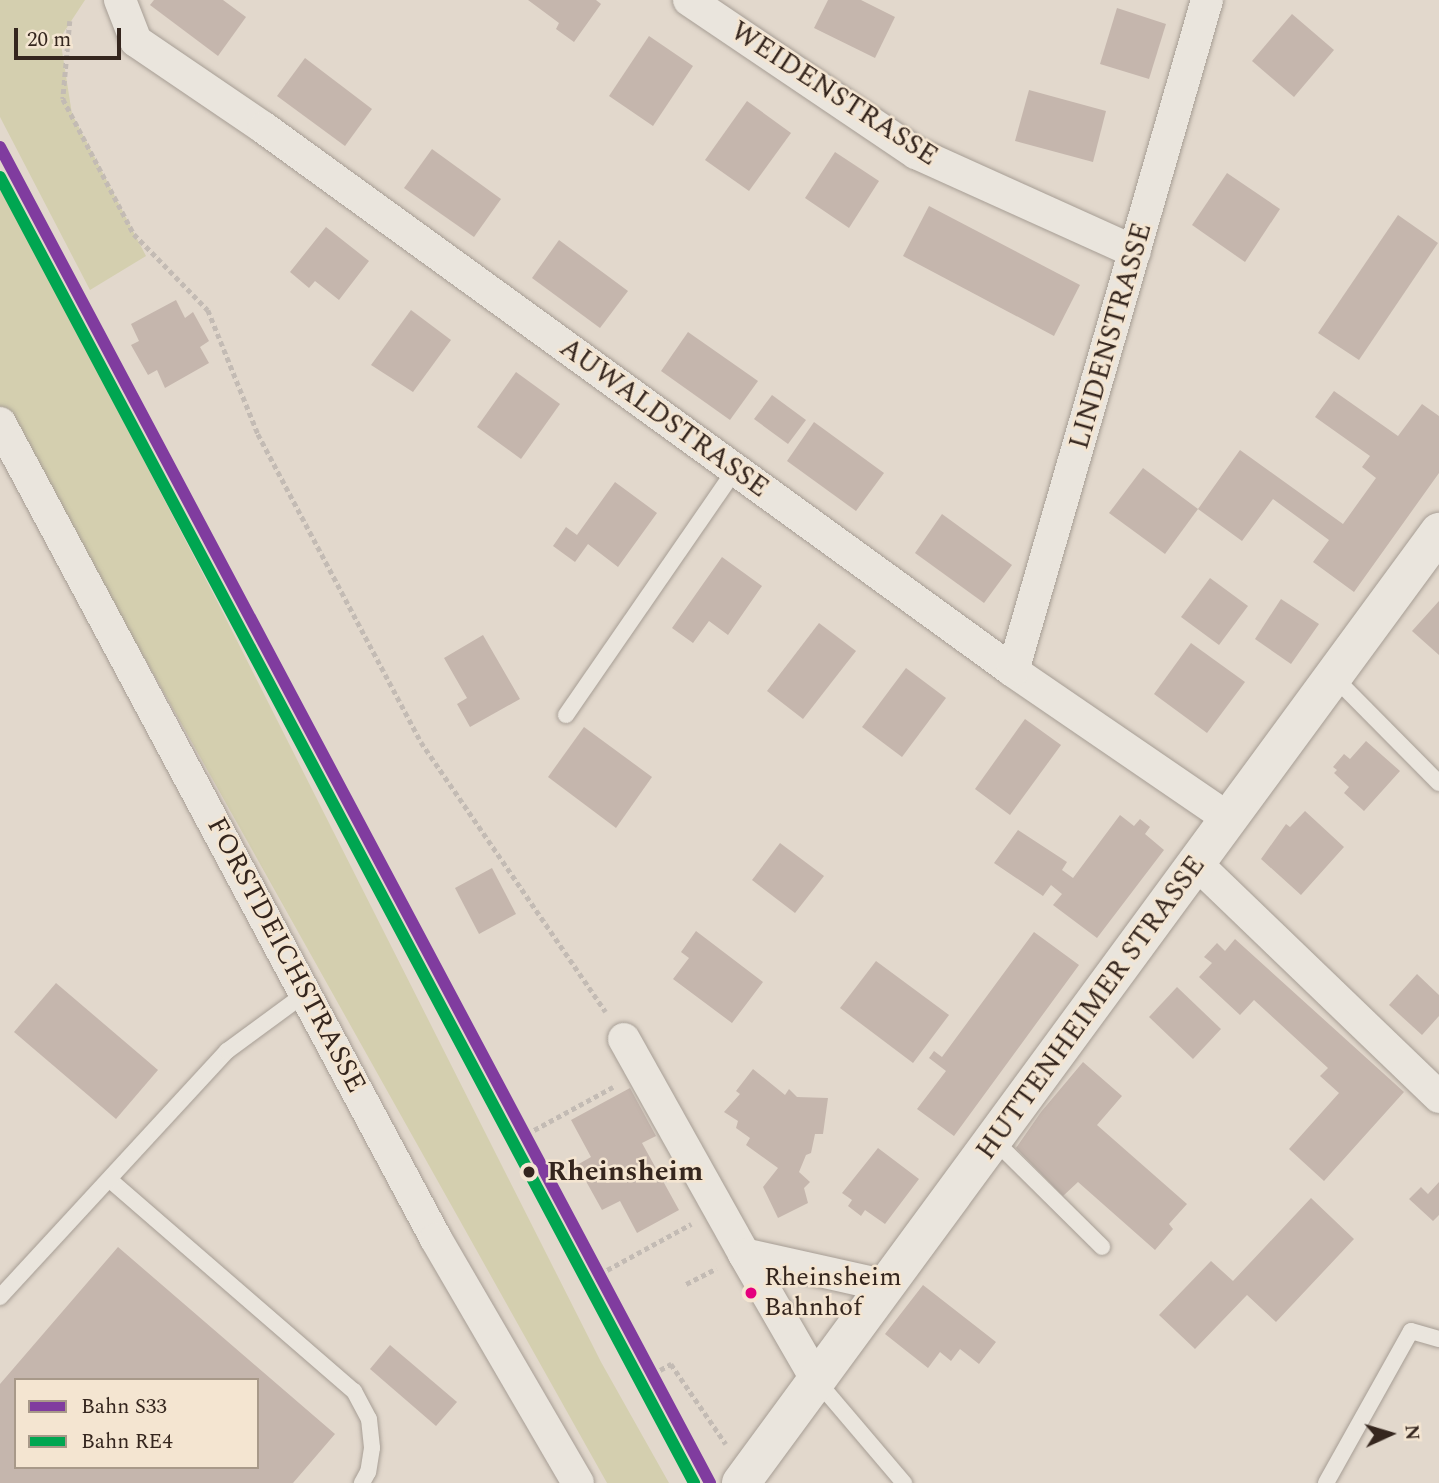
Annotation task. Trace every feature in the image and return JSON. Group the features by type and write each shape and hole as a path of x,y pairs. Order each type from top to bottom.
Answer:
{"street":[{"name":"AUWALDSTRASSE","path":"120,0 136,41 275,136 1013,671 1228,819"},
{"name":"LINDENSTRASSE","path":"1013,671 1207,0"},
{"name":"WEIDENSTRASSE","path":"709,6 916,153 1135,252"},
{"name":"FORSTDEICHSTRASSE","path":"0,423 436,1239 578,1483"},
{"name":"HUTTENHEIMER STRASSE","path":"736,1466 818,1382 1439,532"},
{"path":"1197,864 1439,1097"},
{"path":"625,1039 818,1382"},
{"path":"744,1254 887,1286"}],"lane":[{"path":"566,715 735,470"},
{"path":"1334,677 1439,783"},
{"path":"0,1297 227,1051 306,993"},
{"path":"994,1140 1102,1247"},
{"path":"110,1180 354,1391 369,1419 372,1448 368,1472 362,1483"},
{"path":"1326,1483 1411,1331 1439,1339"},
{"path":"818,1382 904,1483"}],"path":[{"path":"70,21 63,99 134,234 208,310 258,434 421,742 625,1039"},
{"path":"534,1130 643,1071"},
{"path":"607,1270 719,1209"},
{"path":"660,1370 671,1364 736,1466"}],"shaded area":[{"path":"0,0 85,0 60,38 72,114 146,256 90,290 0,117"},
{"path":"0,184 216,599 601,1362 669,1483 607,1483 144,657 0,423"}],"building":[{"path":"154,0 223,0 246,17 218,56 150,5"},
{"path":"528,0 596,0 601,4 574,42 556,29 559,23"},
{"path":"828,0 861,0 895,17 875,58 814,28"},
{"path":"1117,8 1166,24 1149,79 1100,64"},
{"path":"1292,14 1334,50 1294,97 1252,61"},
{"path":"649,36 693,66 653,126 609,96"},
{"path":"305,58 372,109 345,146 277,96"},
{"path":"1029,90 1106,111 1093,162 1015,141"},
{"path":"747,101 791,133 749,191 705,160"},
{"path":"432,149 501,199 474,237 404,188"},
{"path":"835,152 879,181 849,228 805,198"},
{"path":"1227,173 1280,209 1245,262 1192,225"},
{"path":"929,206 1080,285 1054,336 903,256"},
{"path":"1398,215 1438,243 1359,360 1318,333"},
{"path":"326,227 369,261 339,300 315,281 309,288 290,272"},
{"path":"559,240 628,291 600,328 532,278"},
{"path":"176,300 185,318 193,312 209,341 200,347 209,363 165,388 157,370 148,375 131,345 139,341 131,324"},
{"path":"411,310 451,340 413,392 371,365"},
{"path":"688,332 758,381 730,420 661,371"},
{"path":"516,372 560,404 521,459 477,427"},
{"path":"1334,391 1398,436 1422,404 1439,416 1439,473 1354,592 1313,562 1329,540 1273,499 1242,541 1198,509 1240,450 1343,524 1376,478 1362,467 1370,456 1315,417"},
{"path":"772,395 806,420 788,444 754,419"},
{"path":"814,422 884,473 856,511 787,461"},
{"path":"1143,468 1198,509 1165,554 1109,513"},
{"path":"615,482 657,513 618,567 588,544 575,562 553,546 566,527 577,535"},
{"path":"942,514 1012,565 984,603 915,553"},
{"path":"722,557 762,586 728,635 709,621 693,643 672,628"},
{"path":"1210,578 1248,606 1219,645 1181,617"},
{"path":"1281,599 1319,624 1291,664 1255,639"},
{"path":"1439,601 1439,655 1412,631"},
{"path":"819,623 856,651 803,719 767,691"},
{"path":"483,635 520,699 470,727 457,704 467,698 444,658"},
{"path":"1191,643 1245,682 1207,733 1154,694"},
{"path":"906,668 946,698 902,757 862,727"},
{"path":"1025,719 1061,745 1010,815 975,789"},
{"path":"584,727 652,777 616,828 548,777"},
{"path":"1366,741 1400,771 1364,811 1344,793 1349,787 1334,773 1337,770 1333,767 1344,754 1350,759"},
{"path":"1305,811 1344,847 1301,895 1261,859 1286,824 1290,827"},
{"path":"1120,815 1134,826 1140,819 1150,827 1145,834 1164,850 1097,938 1053,905 1062,894 1051,885 1043,896 994,863 1018,830 1067,862 1062,870 1073,878"},
{"path":"780,843 824,876 795,913 752,880"},
{"path":"492,868 516,914 479,934 455,888"},
{"path":"696,931 763,982 732,1023 673,979 689,958 681,952"},
{"path":"1034,932 1079,965 954,1136 917,1109 946,1071 929,1058 934,1051 942,1057"},
{"path":"1235,939 1404,1092 1324,1181 1289,1149 1339,1093 1320,1076 1328,1068 1254,1000 1240,1015 1199,977 1212,963 1204,957 1217,943 1225,951"},
{"path":"876,961 949,1015 913,1063 840,1008"},
{"path":"1417,974 1439,995 1439,1016 1422,1035 1389,1005"},
{"path":"56,983 158,1070 116,1119 14,1032"},
{"path":"1177,987 1221,1029 1193,1059 1149,1017"},
{"path":"1083,1062 1122,1096 1097,1125 1187,1204 1169,1224 1173,1229 1155,1250 1078,1182 1063,1196 1016,1148 1041,1112"},
{"path":"753,1069 785,1095 789,1089 797,1097 828,1098 823,1134 815,1134 811,1153 806,1155 799,1172 810,1182 804,1188 808,1203 778,1218 763,1187 778,1168 746,1145 750,1138 736,1128 738,1121 724,1112 740,1094 736,1091"},
{"path":"630,1088 656,1136 642,1143 679,1210 637,1233 620,1201 602,1210 577,1165 591,1157 571,1120"},
{"path":"878,1148 919,1179 885,1224 865,1210 861,1216 848,1206 852,1200 842,1193"},
{"path":"1439,1182 1439,1215 1433,1221 1409,1199 1421,1187 1428,1194"},
{"path":"1311,1198 1354,1239 1276,1322 1247,1295 1195,1349 1159,1315 1211,1261 1233,1281"},
{"path":"118,1247 335,1434 293,1483 0,1483 0,1384"},
{"path":"923,1285 996,1342 979,1364 960,1349 951,1361 940,1352 928,1368 885,1334"},
{"path":"390,1345 457,1402 436,1426 370,1369"}],"rail line":[{"name":"S33","path":"0,147 710,1483"},
{"name":"RE4","path":"0,177 694,1483"}],"place":[{"name":"Rheinsheim","path":"529,1172"},
{"name":"Rheinsheim Bahnhof","path":"751,1293"}]}
